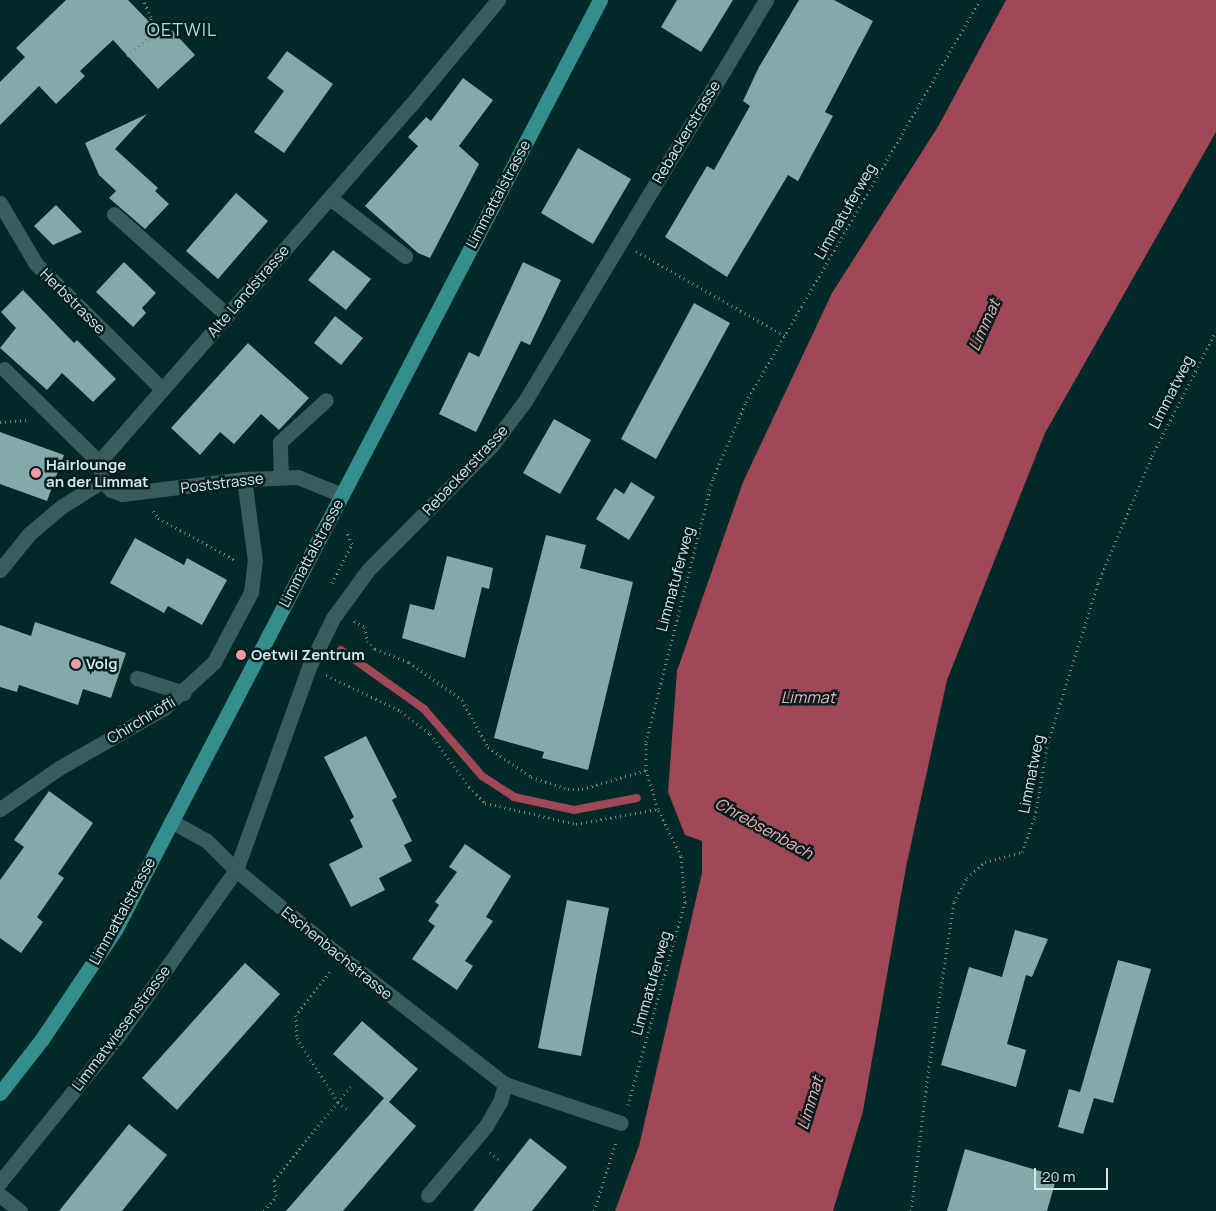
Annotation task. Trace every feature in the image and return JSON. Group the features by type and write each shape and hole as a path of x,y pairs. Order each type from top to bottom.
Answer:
{"main road":[{"name":"Limmattalstrasse","path":"0,1093 58,1017 115,930 600,0"}],"street":[{"name":"Alte Landstrasse","path":"99,462 161,388 330,198 498,0"},
{"name":"Rebackerstrasse","path":"236,870 309,668 333,618 368,570 492,445 525,401 766,0"},
{"path":"330,198 405,256"},
{"name":"Herbstrasse","path":"0,203 36,264 161,388"},
{"path":"114,214 227,315"},
{"path":"0,570 29,534 61,507 102,481 99,462 4,369"},
{"path":"281,477 280,442 326,400"},
{"name":"Poststrasse","path":"102,481 111,490 122,494 244,479 298,477 342,495"},
{"name":"Chirchhöfli","path":"0,809 59,768 164,708 184,693 214,662 251,592 255,561 244,479"},
{"path":"137,678 184,693"},
{"name":"Eschenbachstrasse","path":"171,821 207,841 236,870 341,958 505,1084 621,1123"},
{"name":"Limmatwiesenstrasse","path":"0,1182 118,1036 236,870"},
{"path":"428,1195 486,1126 500,1102 505,1084"},
{"path":"0,1195 20,1211"}],"path":[{"path":"127,56 151,35 151,17 143,0"},
{"name":"Limmatuferweg","path":"594,1211 685,902 681,856 658,809 646,770 646,742 658,683 713,478 746,402 980,0"},
{"path":"653,260 785,336"},
{"name":"Limmatweg","path":"911,1211 929,1066 954,902 967,878 985,862 1022,852 1035,817 1048,742 1098,583 1152,456 1216,331"},
{"path":"158,518 236,560"},
{"path":"328,590 352,544 347,532"},
{"path":"365,627 367,641 375,649 409,662 462,700 488,747 531,777 568,789 582,789 646,770"},
{"path":"320,672 401,711 430,734 469,787 486,803 576,824 658,809"},
{"path":"341,958 296,1015 297,1038 338,1102 350,1111"},
{"path":"264,1211 276,1196 274,1180 351,1086"}],"water":[{"name":"Limmat","path":"1006,0 1216,0 1216,132 1045,433 947,680 906,867 863,1111 833,1211 615,1211 639,1146 702,873 702,841 685,835 668,792 677,671 743,482 832,293 939,125"}],"building":[{"path":"66,0 128,0 161,34 169,27 195,55 158,89 113,40 80,71 85,76 56,104 39,86 0,125 0,82 25,57 16,48"},
{"path":"677,0 733,0 701,52 661,27"},
{"path":"799,0 834,0 873,21 825,112 833,116 798,181 788,175 727,277 665,237 707,166 714,170 750,106 743,101 759,67"},
{"path":"287,51 333,84 284,153 254,132 284,91 267,78"},
{"path":"463,78 493,100 459,146 479,164 430,258 418,253 365,206 418,146 408,137 426,117 431,121"},
{"path":"147,114 115,149 158,188 155,191 169,204 145,229 109,198 116,191 99,175 85,143"},
{"path":"578,148 631,179 593,244 541,213"},
{"path":"236,193 268,221 218,279 186,251"},
{"path":"56,205 82,232 53,245 34,226"},
{"path":"333,250 371,279 346,310 308,280"},
{"path":"124,262 156,293 142,308 146,313 133,327 96,292"},
{"path":"523,262 561,280 530,345 521,341 476,432 439,414 469,352 479,357"},
{"path":"23,290 74,343 77,340 116,379 93,402 62,373 47,390 0,348 16,328 1,312"},
{"path":"694,303 730,323 656,459 621,439"},
{"path":"335,316 363,338 341,365 314,343"},
{"path":"248,343 309,398 279,430 261,414 234,444 220,432 200,455 171,428"},
{"path":"554,419 591,440 560,494 523,473"},
{"path":"0,432 64,455 47,501 0,484"},
{"path":"631,482 655,497 629,540 596,519 615,488 624,494"},
{"path":"546,535 586,545 580,568 633,582 588,770 542,758 544,752 494,738"},
{"path":"135,538 184,565 187,558 227,580 202,625 168,606 164,613 110,583"},
{"path":"447,556 493,568 489,589 482,587 465,658 402,638 410,604 434,610"},
{"path":"35,622 126,653 111,698 83,689 78,705 19,685 17,692 0,687 0,625 31,636"},
{"path":"366,736 397,797 392,800 412,841 404,845 412,861 379,878 385,890 351,907 329,864 363,847 350,820 354,817 324,757"},
{"path":"49,791 93,823 58,874 64,878 37,917 43,922 21,953 0,938 0,880 24,847 14,840"},
{"path":"465,844 511,876 486,917 493,921 465,961 473,966 457,990 412,959 435,926 428,921 439,905 435,902 457,872 449,867"},
{"path":"567,900 609,908 581,1056 538,1048"},
{"path":"1015,930 1048,939 1032,977 1026,975 1007,1044 1026,1050 1016,1087 941,1065 969,967 1002,977"},
{"path":"1118,960 1151,969 1113,1103 1094,1098 1083,1134 1058,1127 1069,1089 1080,1092"},
{"path":"245,963 280,994 177,1110 142,1078"},
{"path":"362,1021 418,1069 389,1102 416,1126 343,1211 286,1211 384,1098 333,1054"},
{"path":"129,1124 167,1155 122,1211 59,1211"},
{"path":"530,1138 567,1167 532,1211 473,1211"},
{"path":"965,1149 1057,1176 1047,1211 947,1211"}],"waterway":[{"name":"Chrebsenbach","path":"341,650 424,709 482,776 514,797 574,810 637,798"}],"place":[{"name":"Hairlounge an der Limmat","path":"36,473"},
{"name":"Oetwil Zentrum","path":"241,655"},
{"name":"Volg","path":"76,664"}],"district":[{"name":"OETWIL","path":"182,29"}]}
